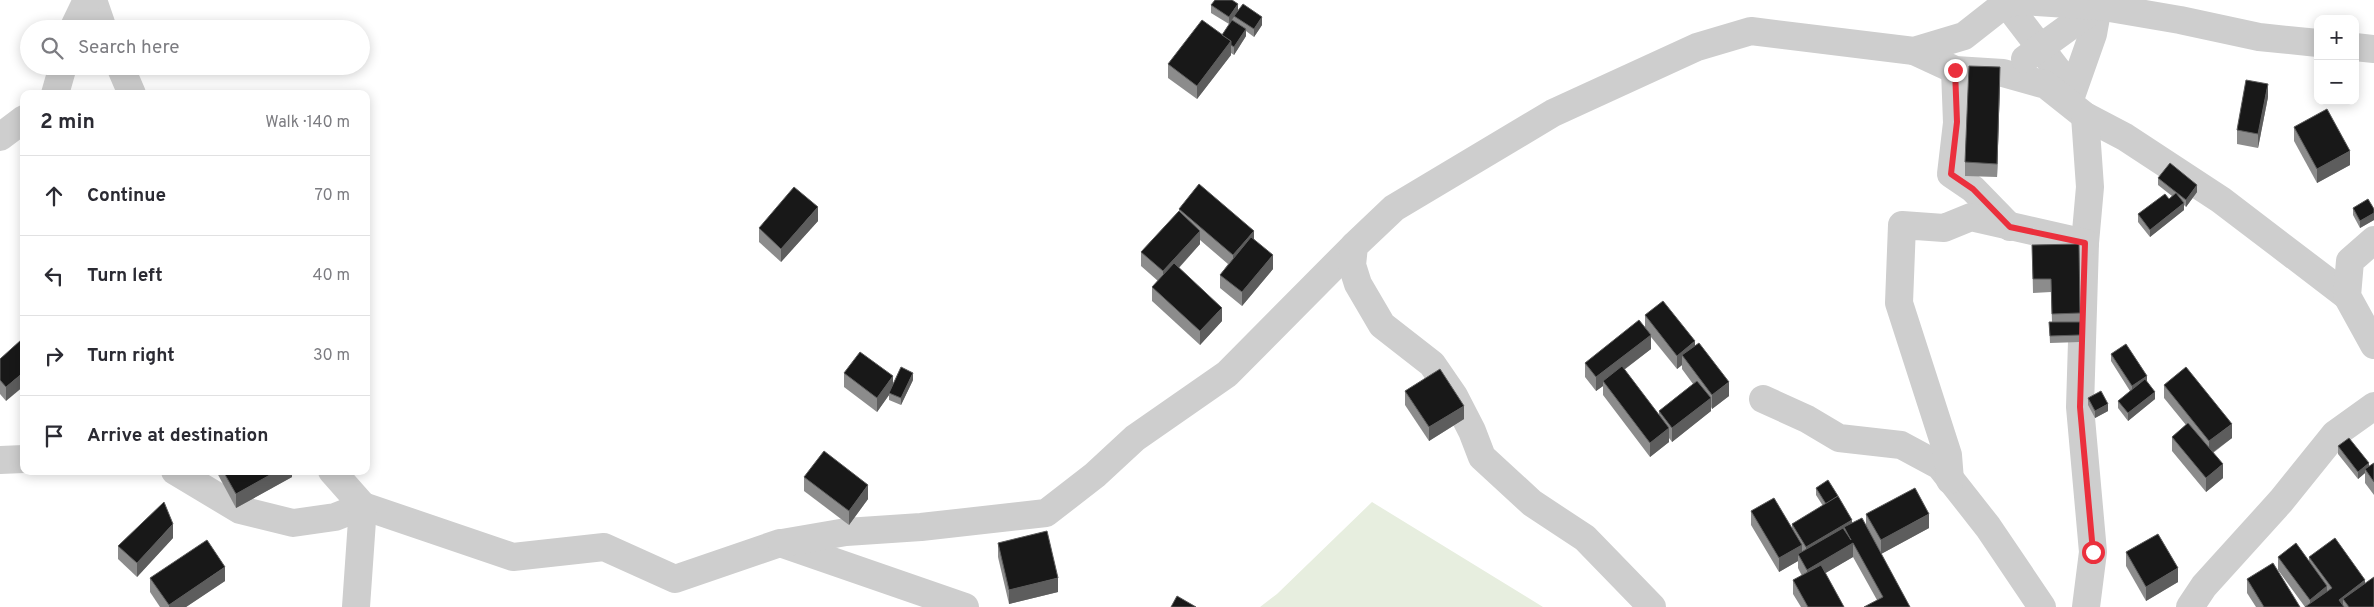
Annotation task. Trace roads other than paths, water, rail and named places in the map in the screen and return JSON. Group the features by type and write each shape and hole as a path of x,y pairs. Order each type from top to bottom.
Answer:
{"street":[{"path":"78,20 87,0"},
{"path":"93,0 101,20"},
{"path":"2016,1 2040,47 2062,76 2077,109 2090,187 2085,243 2080,407 2093,552 2086,607"},
{"path":"1914,51 1964,36 2016,1 2098,6 2180,20 2258,37 2314,43"},
{"path":"2003,73 2030,57 2040,47 2098,6"},
{"path":"2077,109 2094,34 2098,6"},
{"path":"336,475 363,506 513,557 604,547 675,579 780,543 846,532 1046,513 1095,475 1135,438 1226,374 1394,208 1554,113 1697,47 1751,31 1914,51 1955,70 2003,73 2046,85 2077,109 2125,137 2221,200 2347,296 2374,345"},
{"path":"2359,47 2374,49"},
{"path":"1955,70 1957,122 1951,174 1973,189 2010,227"},
{"path":"56,90 60,75"},
{"path":"124,75 130,90"},
{"path":"0,137 20,122"},
{"path":"1950,480 1948,456 1899,303 1902,225 1944,228 1971,217 2085,243"},
{"path":"2347,296 2350,261 2374,240"},
{"path":"1354,246 1352,264 1358,284 1382,324 1432,364 1454,396 1472,430 1482,457 1532,503 1585,538 1652,607"},
{"path":"1763,399 1807,419 1839,438 1901,446 1940,466 1988,527 2042,607"},
{"path":"2190,607 2204,586 2281,501 2335,434 2374,406"},
{"path":"0,460 20,459"},
{"path":"182,475 240,510 293,523 335,517 363,506"},
{"path":"356,607 363,506"},
{"path":"780,543 965,607"}]}
